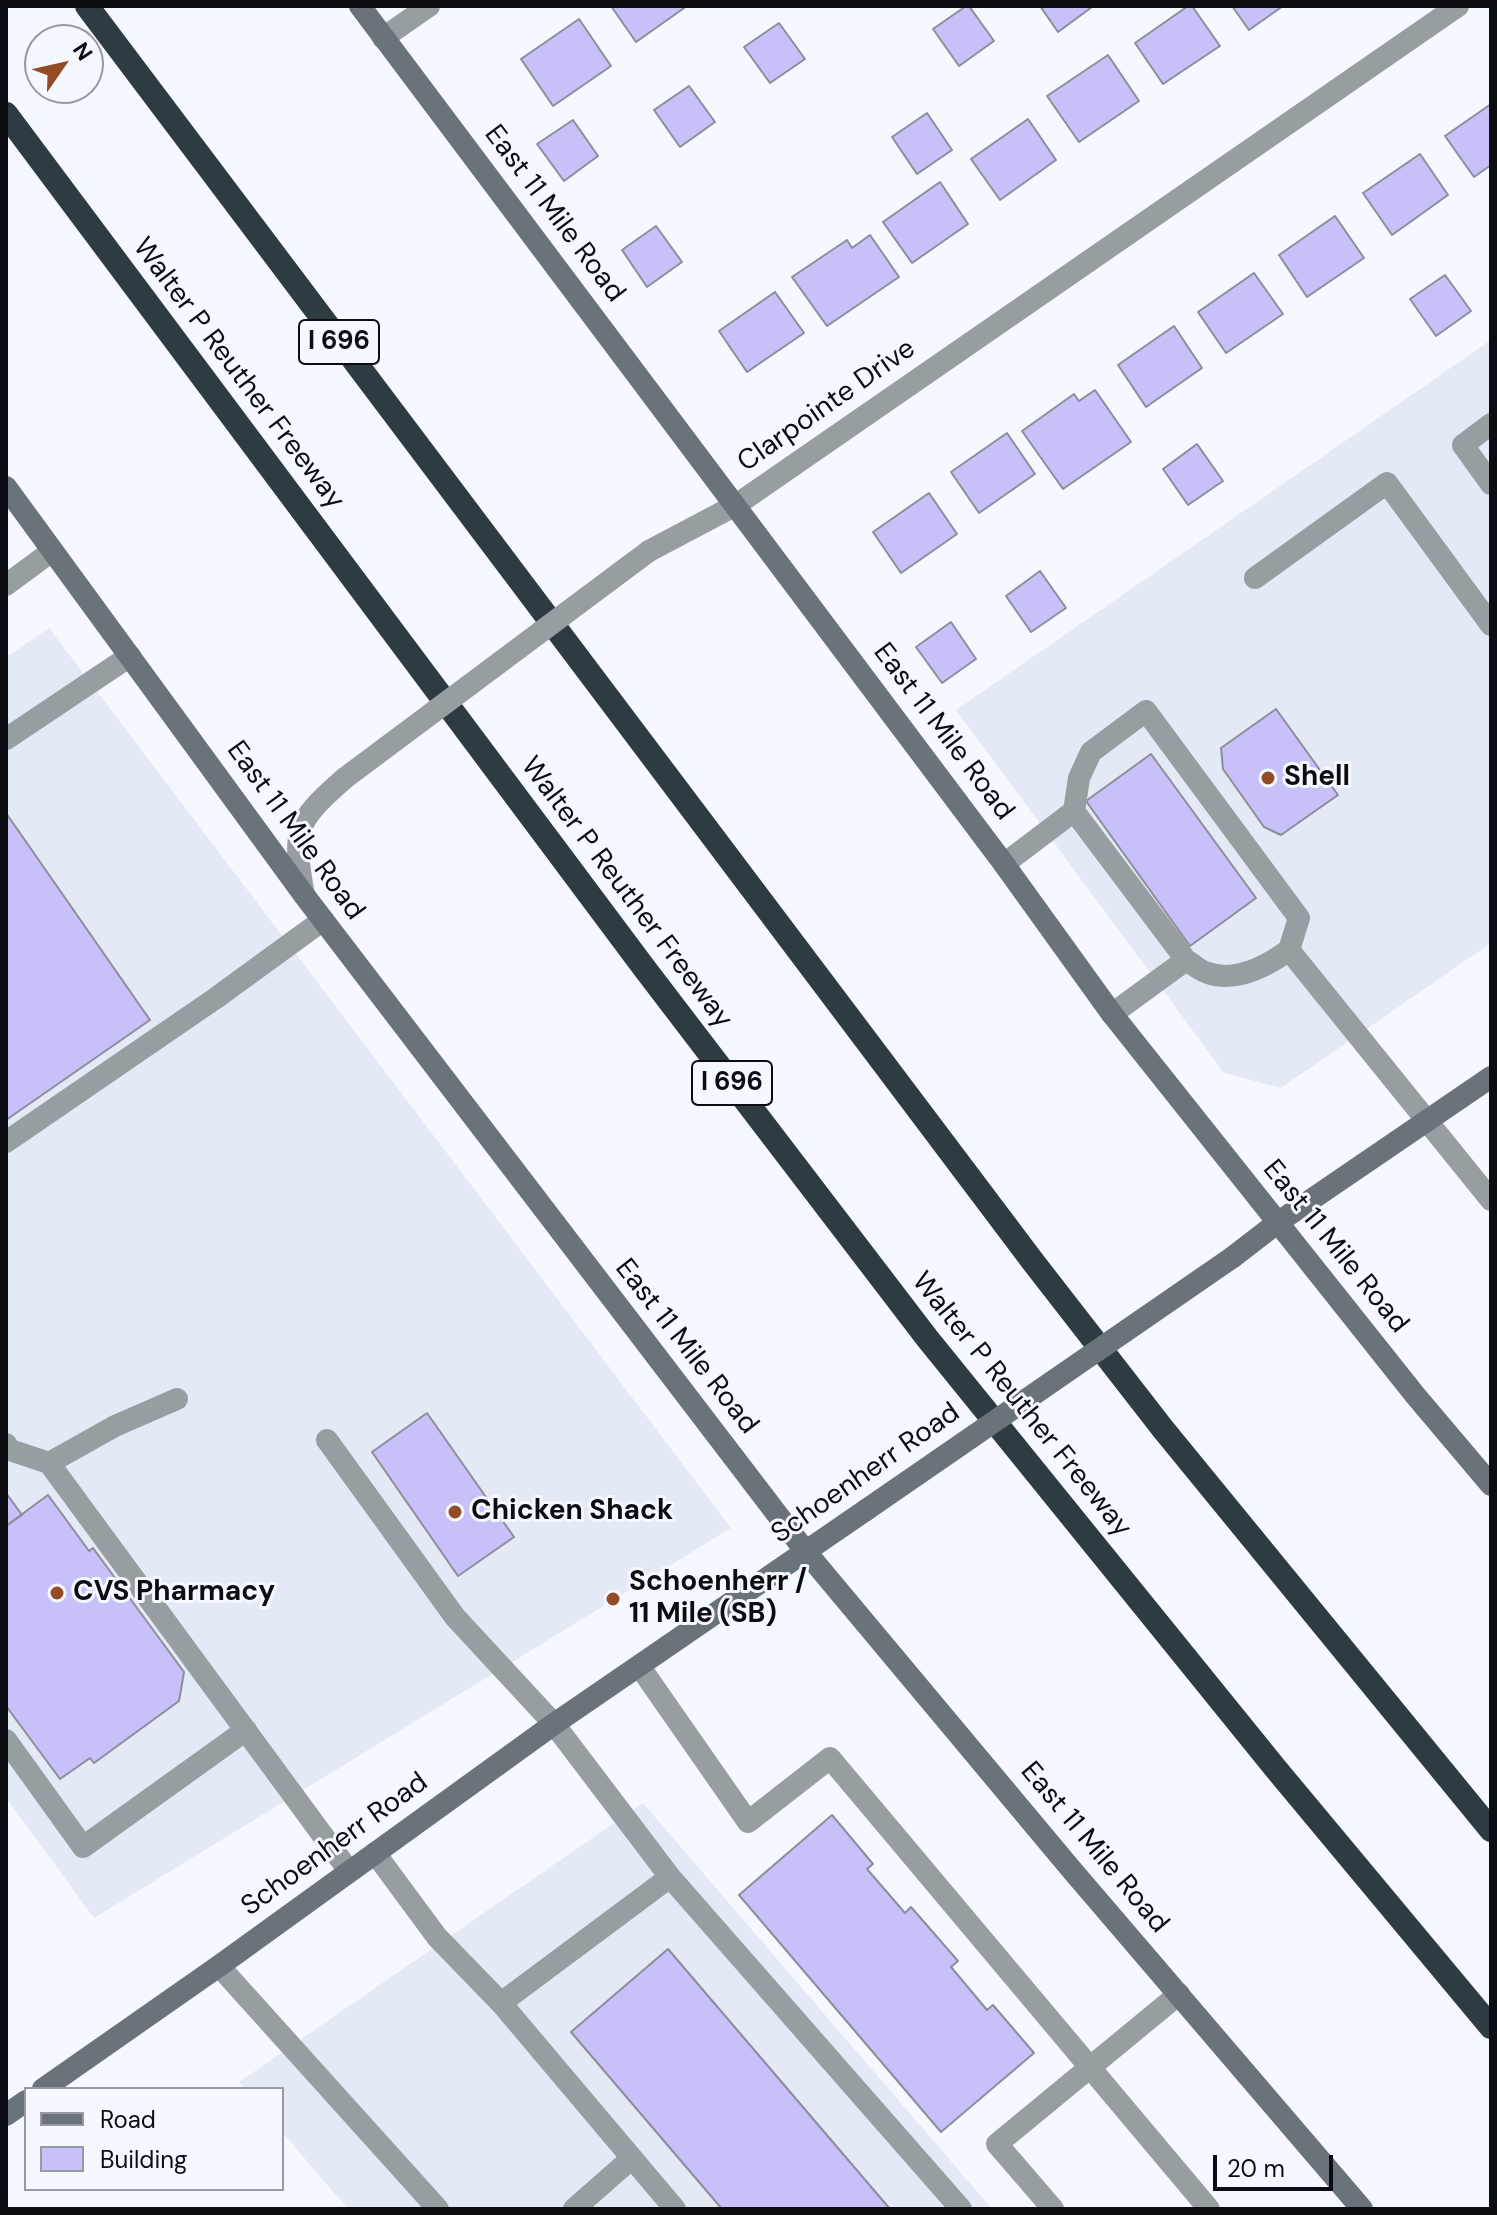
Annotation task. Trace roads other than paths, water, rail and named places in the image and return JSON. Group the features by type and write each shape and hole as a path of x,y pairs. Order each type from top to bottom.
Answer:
{"highway":[{"name":"I 696","path":"87,6 1034,1263 1163,1429 1491,1830"},
{"name":"Walter P Reuther Freeway","path":"6,114 645,969 927,1338 1276,1769 1491,2027"}],"main road":[{"name":"East 11 Mile Road","path":"360,6 1004,864 1112,1014 1415,1395 1491,1485"},
{"name":"East 11 Mile Road","path":"6,487 304,895 806,1552 1071,1869 1362,2209"},
{"name":"Schoenherr Road","path":"46,2087 554,1724 1491,1077"},
{"path":"6,2115 24,2102"}],"street":[{"path":"383,38 429,6"},
{"name":"Clarpointe Drive","path":"304,895 296,853 300,827 312,807 345,778 649,551 736,505 1458,6"},
{"path":"1491,424 1463,445 1491,484"},
{"path":"1255,578 1387,483 1491,625"},
{"path":"6,585 52,551"},
{"path":"6,739 130,656"},
{"path":"1004,864 1074,811 1079,778 1091,752 1146,711 1299,918 1289,950 1271,964 1240,975 1208,974 1186,960 1074,811"},
{"path":"6,1142 216,998 323,920"},
{"path":"1289,950 1491,1200"},
{"path":"1112,1014 1186,960"},
{"path":"49,1463 115,1426 177,1399"},
{"path":"327,1440 455,1617 554,1724 670,1877 961,2209"},
{"path":"6,1444 10,1450 49,1463 349,1871"},
{"path":"640,1667 748,1822 830,1758 1202,2206"},
{"path":"6,1740 83,1847 246,1730"},
{"path":"375,1853 437,1937 501,2003 675,2209"},
{"path":"501,2003 670,1877"},
{"path":"219,1966 438,2209"},
{"path":"1053,2209 997,2144 1179,1994"},
{"path":"574,2209 632,2158"}],"place":[{"name":"Shell","path":"1268,778"},
{"name":"Chicken Shack","path":"455,1512"},
{"name":"CVS Pharmacy","path":"57,1593"},
{"name":"Schoenherr / 11 Mile (SB)","path":"613,1599"}]}
